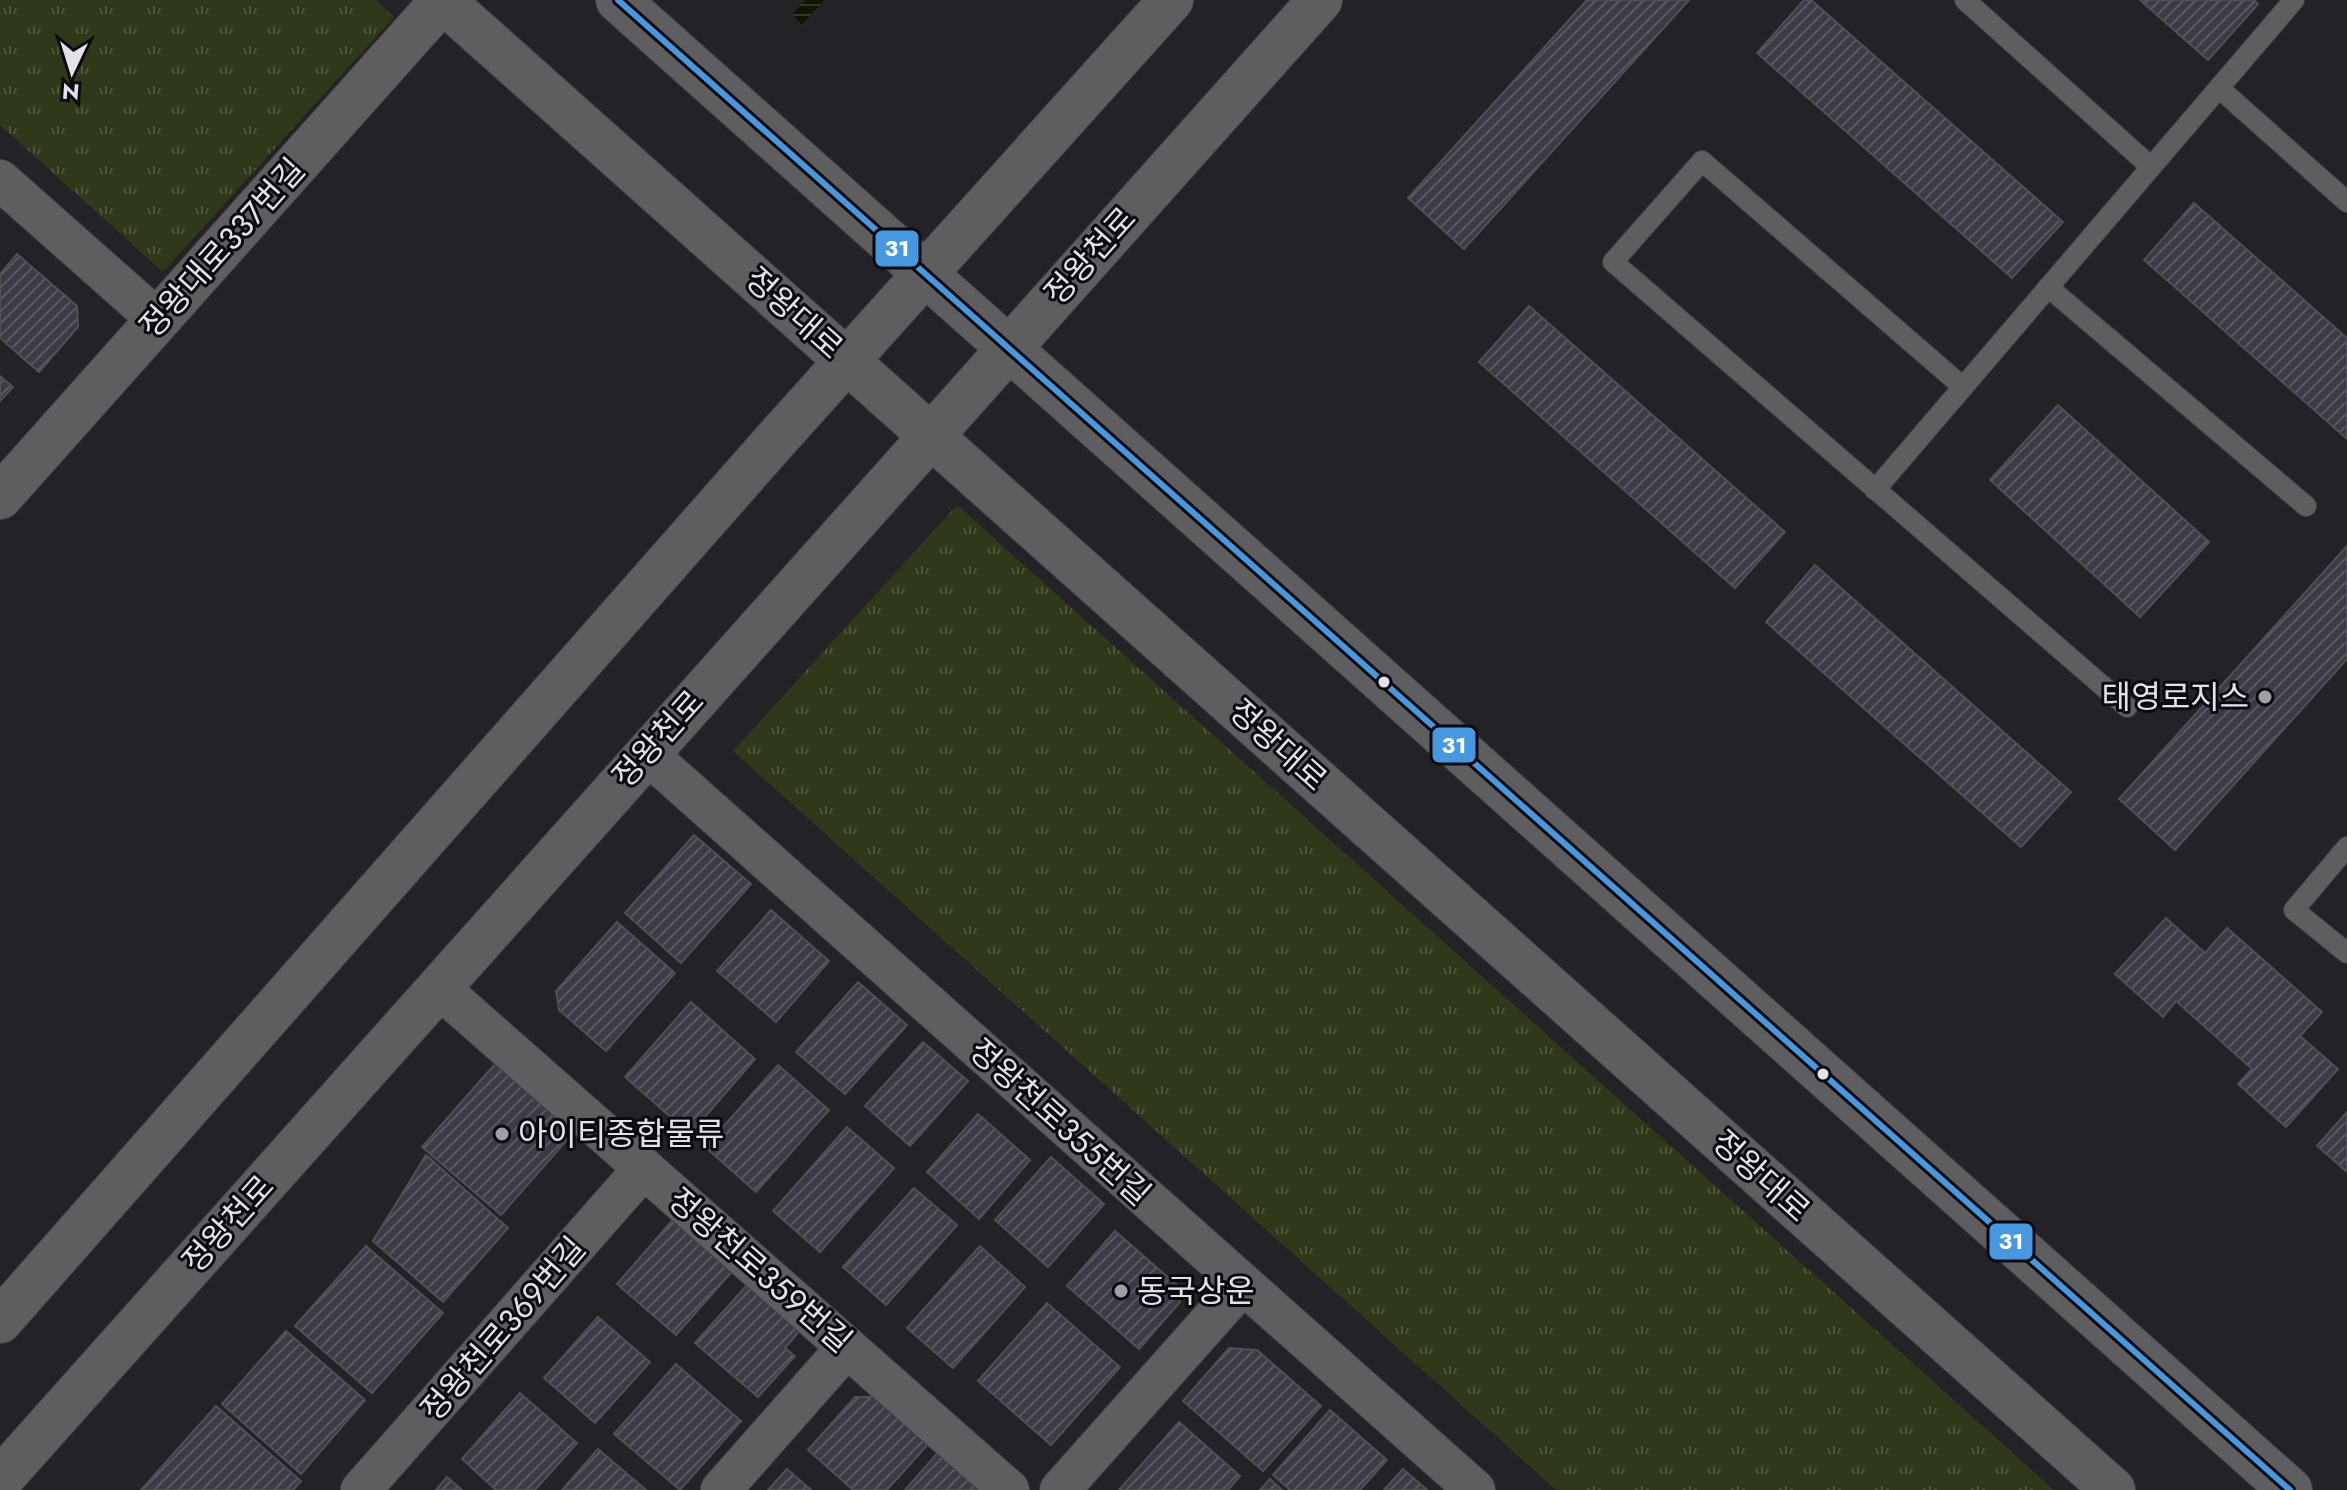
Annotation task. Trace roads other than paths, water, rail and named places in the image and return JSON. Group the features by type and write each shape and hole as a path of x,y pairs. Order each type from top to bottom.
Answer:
{"street":[{"name":"정왕대로","path":"443,0 2113,1490"},
{"name":"정왕대로337번길","path":"0,497 443,0"},
{"path":"0,1321 847,361 1171,0"},
{"name":"정왕천로","path":"0,1480 1320,0"},
{"path":"626,7 2290,1490"},
{"path":"0,180 158,320"},
{"name":"정왕천로355번길","path":"646,753 1475,1490"},
{"name":"정왕천로359번길","path":"438,987 1009,1490"},
{"name":"정왕천로369번길","path":"361,1490 644,1168"},
{"path":"1060,1490 1243,1284"},
{"path":"721,1490 847,1347"}],"lane":[{"path":"1965,0 2151,167"},
{"path":"1875,490 2294,0"},
{"path":"2219,88 2347,202"},
{"path":"1963,387 1702,161 1613,262 2127,707"},
{"path":"2048,287 2306,506"},
{"path":"2347,847 2294,910 2347,953"}],"place":[{"name":"태영로지스","path":"2265,697"},
{"name":"아이티종합물류","path":"502,1134"},
{"name":"동국상운","path":"1121,1291"}]}
